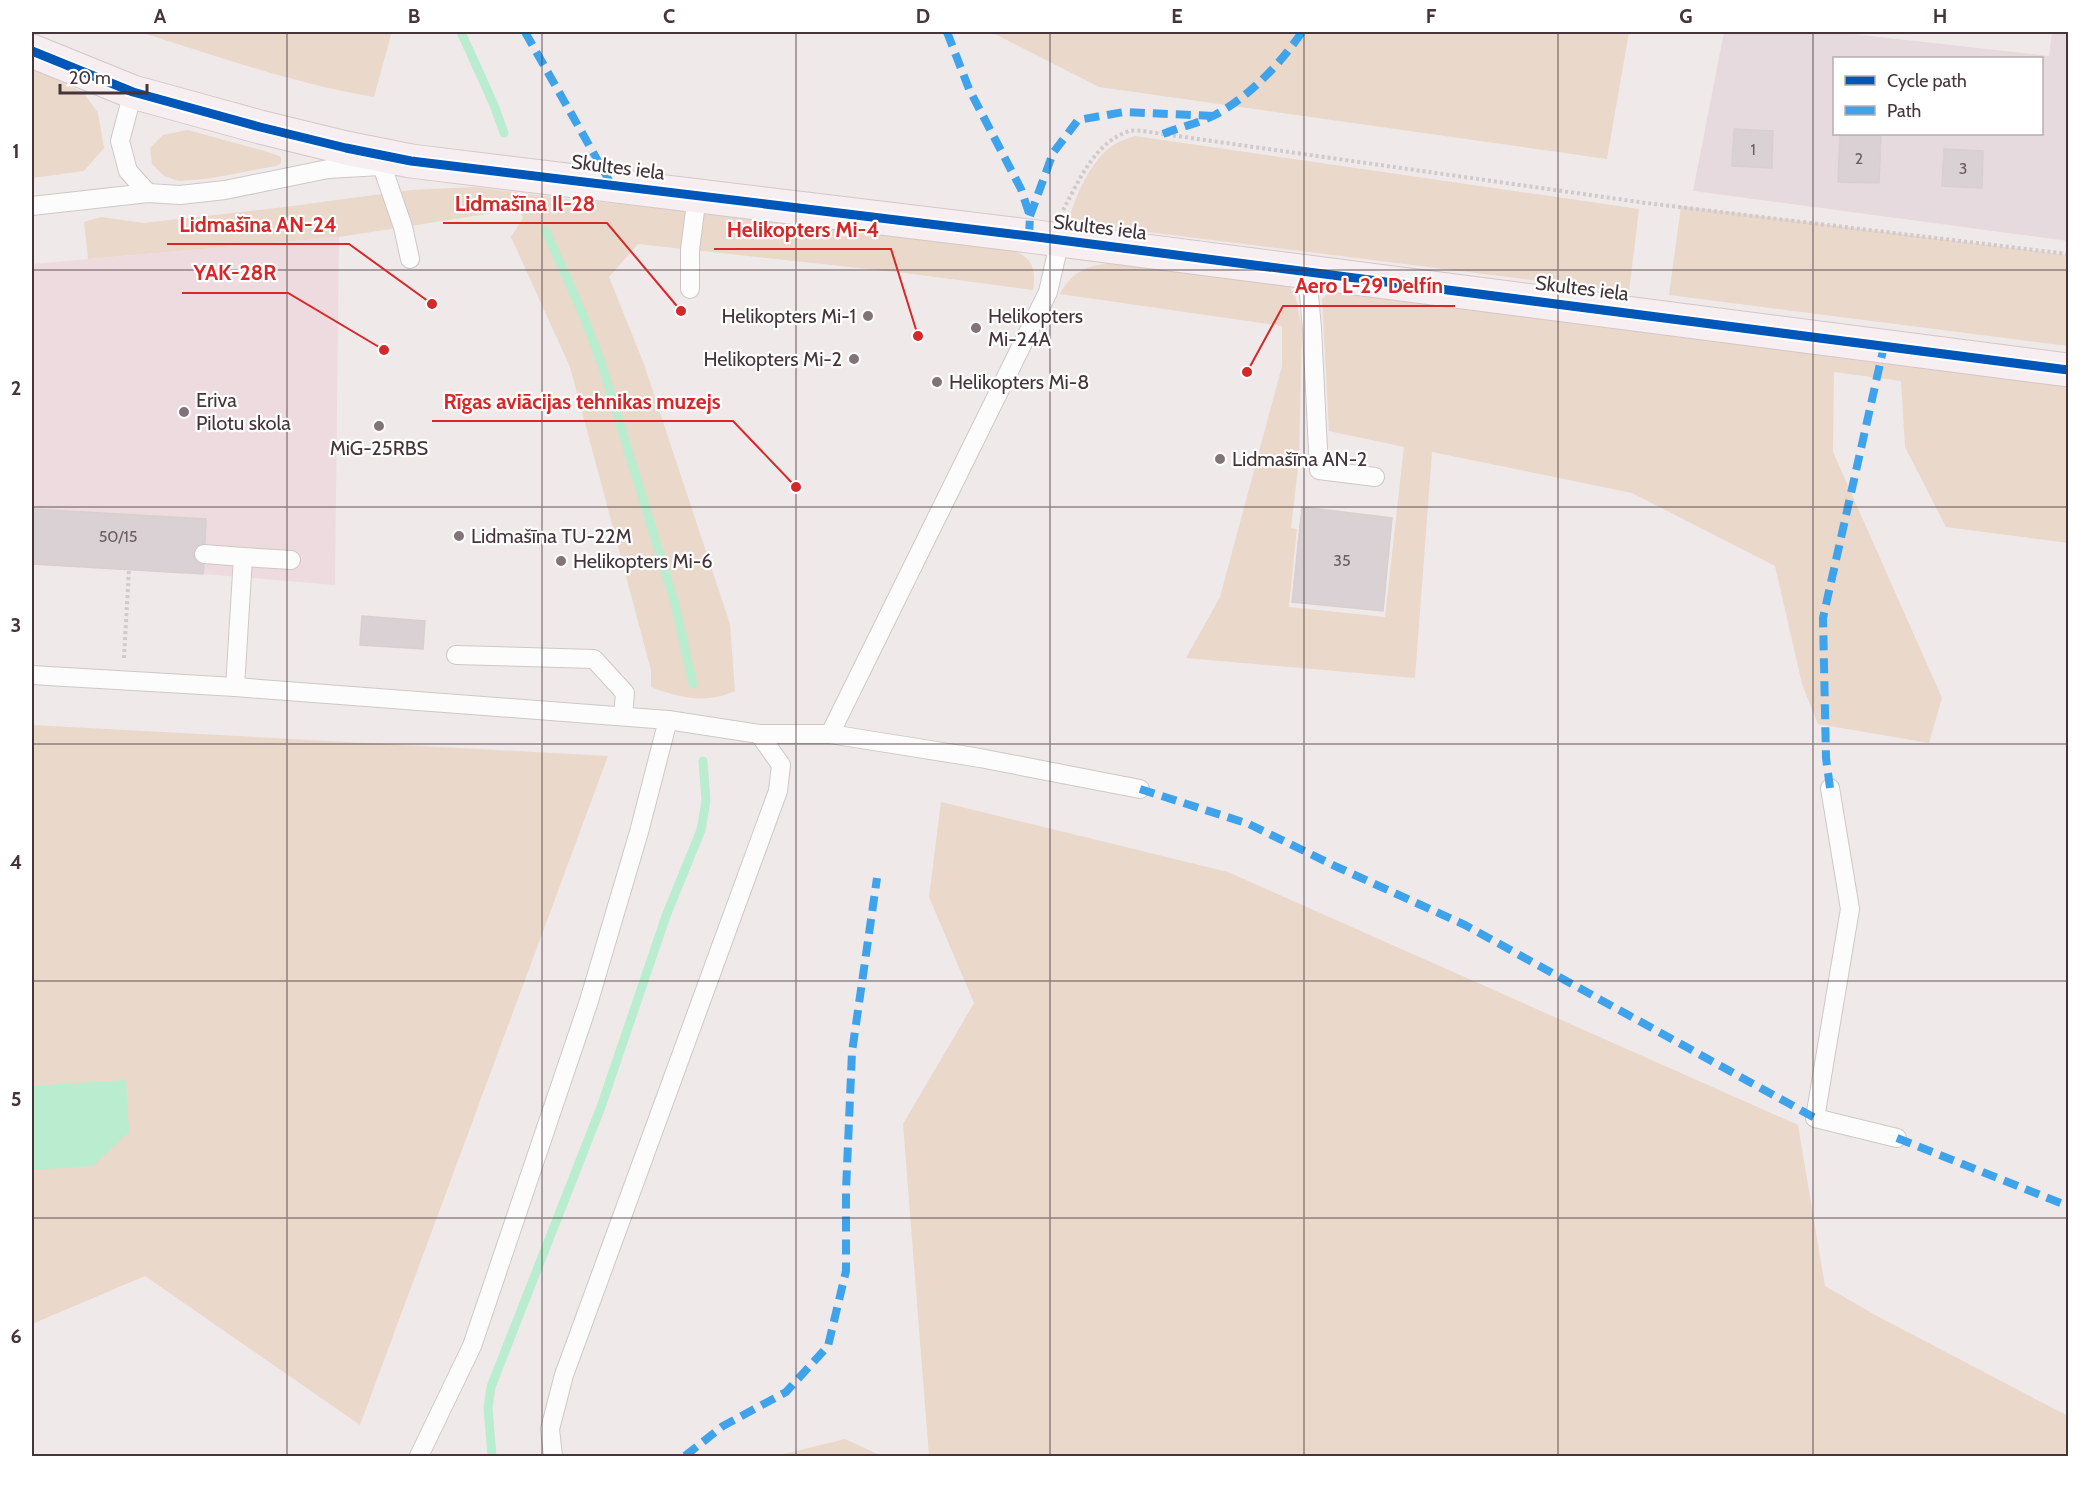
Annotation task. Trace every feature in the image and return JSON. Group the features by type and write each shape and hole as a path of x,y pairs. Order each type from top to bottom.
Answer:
{"main road":[{"name":"Skultes iela","path":"32,51 133,92 396,163 697,195 1307,271 2068,370"}],"lane":[{"path":"133,92 120,141 128,171 148,193"},
{"path":"32,206 148,193 180,195 225,190 328,169 396,163 402,227 410,259"},
{"path":"690,289 690,250 697,195"},
{"path":"830,734 1033,336 1048,292 1060,240"},
{"path":"1307,271 1319,470 1375,477"},
{"path":"204,554 291,560"},
{"path":"235,687 243,557"},
{"path":"456,655 594,659 625,693 623,716"},
{"path":"32,675 235,687 623,716 668,720 759,734 830,734 980,758 1140,789"},
{"path":"419,1456 476,1335 588,1004 639,832 668,720"},
{"path":"553,1456 550,1429 564,1375 778,791 782,765 759,734"},
{"path":"1830,788 1850,909 1815,1118 1897,1138"}],"path":[{"path":"1060,240 1059,219 1082,175 1104,144 1132,131 1174,135 1646,203 2068,255"},
{"path":"123,681 129,569"}],"shaded area":[{"path":"140,32 389,32 391,35 374,97 285,77"},
{"path":"991,32 1629,32 1607,159 1099,87"},
{"path":"1724,32 1835,32 2049,56 2052,32 2068,32 2068,241 1693,191"},
{"path":"32,69 83,92 98,113 104,148 84,171 32,178"},
{"path":"188,130 271,153 281,157 281,163 276,166 206,179 179,181 164,176 152,164 150,148 163,135"},
{"path":"1135,136 1639,209 1629,292 1068,222 1079,191 1097,160 1113,145"},
{"path":"474,187 756,218 1012,250 1029,260 1032,265 1033,290 905,273 638,244 609,277 644,364 730,624 735,691 714,697 683,697 651,687 651,670 570,367 511,237 523,218 520,209 339,237 88,259 84,222 101,217 144,223 411,190"},
{"path":"1681,206 2068,255 2068,346 1669,295"},
{"name":"Eriva Pilotu skola","path":"339,237 335,585 203,574 32,564 32,264"},
{"path":"1114,263 1289,286 1295,294 1302,328 1299,459 1291,528 1297,529 1289,607 1385,617 1404,447 1329,431 1322,299 1331,291 2068,383 2068,543 1946,527 1905,447 1901,381 1834,372 1833,452 1942,698 1929,743 1818,724 1802,684 1775,566 1632,493 1432,452 1415,678 1186,658 1220,597 1282,366 1282,326 1060,294 1070,279 1082,270"},
{"path":"32,725 608,756 360,1425 145,1276 32,1324"},
{"path":"941,802 1228,872 1798,1125 1825,1286 1877,1316 2068,1416 2068,1456 929,1456 903,1124 974,1003 929,897"},
{"path":"126,1080 129,1132 93,1166 32,1170 32,1086"},
{"path":"845,1439 882,1456 776,1456"}],"building":[{"path":"1734,129 1773,131 1772,168 1732,166"},
{"path":"1840,135 1881,135 1879,183 1838,182"},
{"path":"1944,149 1983,151 1982,188 1942,186"},
{"path":"1302,507 1392,518 1383,611 1292,602"},
{"path":"32,509 206,519 205,543 195,547 193,554 197,563 204,565 203,574 32,564"},
{"path":"362,616 425,621 423,649 360,645"}],"waterway":[{"path":"461,32 504,133"},
{"path":"546,231 584,317 602,365 675,604 693,684"},
{"path":"492,1456 488,1408 491,1387 601,1107 666,916 701,830 706,801 703,761"}],"marked path":[{"path":"525,32 611,184"},
{"path":"947,32 969,89 1021,189 1030,216 1029,236"},
{"path":"1163,134 1209,118 1228,108 1274,67 1302,32"},
{"path":"1030,216 1053,153 1078,120 1124,112 1214,116"},
{"path":"1830,788 1826,758 1823,618 1884,346"},
{"path":"1140,789 1249,824 1465,925 1815,1118"},
{"path":"685,1456 723,1426 786,1392 828,1346 846,1271 846,1190 852,1052 877,878"},
{"path":"1897,1138 2068,1206"}],"cycle path":[{"path":"32,51 133,92 260,127 411,161 1029,236 2068,370"}],"place":[{"name":"Lidmašīna AN-24","path":"432,304"},
{"name":"Lidmašīna Il-28","path":"681,311"},
{"name":"Helikopters Mi-1","path":"868,316"},
{"name":"Helikopters Mi-24A","path":"976,328"},
{"name":"Helikopters Mi-4","path":"918,336"},
{"name":"YAK-28R","path":"384,350"},
{"name":"Helikopters Mi-2","path":"854,359"},
{"name":"Aero L-29 Delfín","path":"1247,372"},
{"name":"Helikopters Mi-8","path":"937,382"},
{"name":"Eriva Pilotu skola","path":"184,412"},
{"name":"MiG-25RBS","path":"379,426"},
{"name":"Lidmašīna AN-2","path":"1220,459"},
{"name":"Rīgas aviācijas tehnikas muzejs","path":"796,487"},
{"name":"Lidmašīna TU-22M","path":"459,536"},
{"name":"Helikopters Mi-6","path":"561,561"}]}
